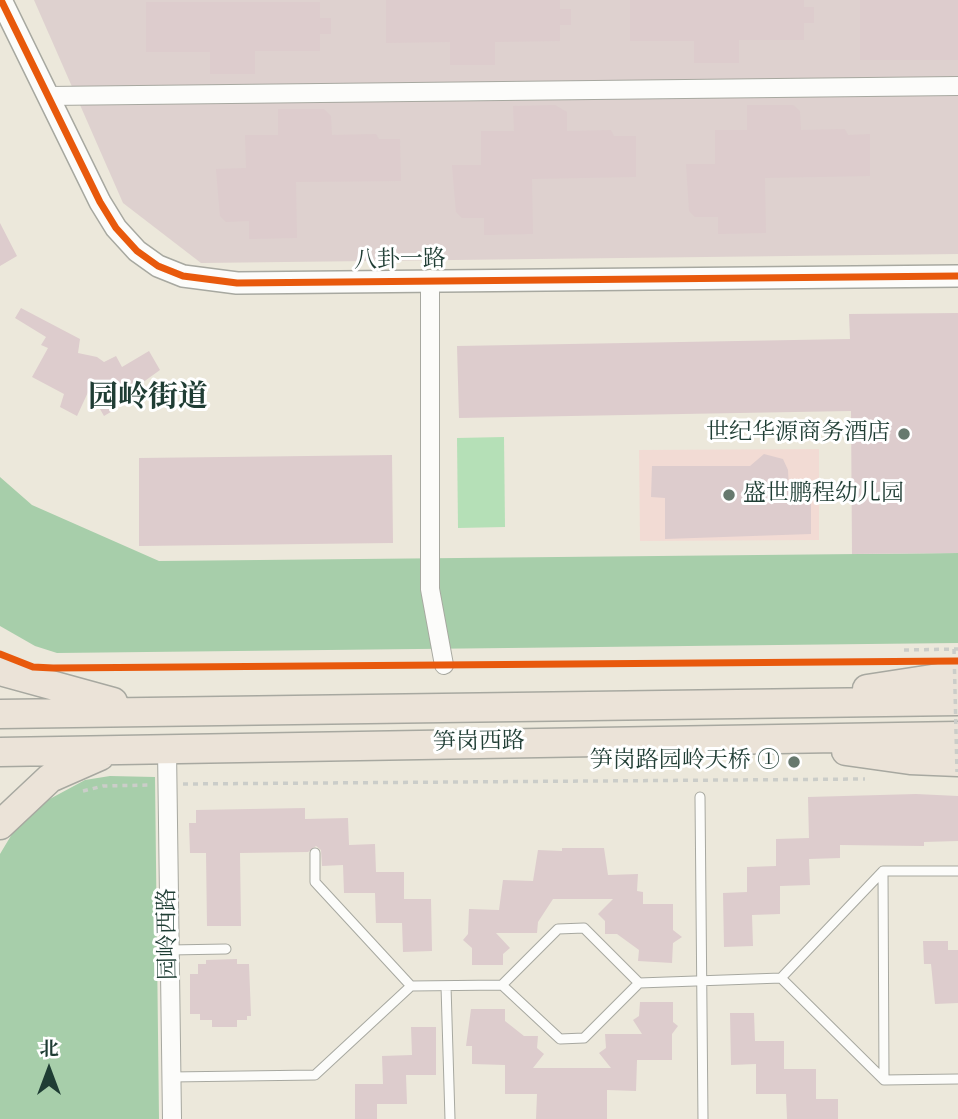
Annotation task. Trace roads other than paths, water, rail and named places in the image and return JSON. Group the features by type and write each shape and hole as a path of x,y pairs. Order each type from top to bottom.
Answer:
{"main road":[{"path":"798,702 917,680 954,658"},
{"path":"0,671 146,710"},
{"name":"笋岗西路","path":"0,714 958,701"},
{"path":"86,712 86,751"},
{"name":"笋岗西路","path":"0,752 958,736"},
{"path":"792,739 862,754 957,767"},
{"path":"0,825 50,778 116,750"}],"street":[{"name":"八卦一路","path":"1,0 100,202 116,228 137,251 158,266 209,282 958,276"},
{"path":"48,96 958,86"},
{"path":"430,279 430,589 445,665"},
{"name":"园岭西路","path":"167,749 172,1119"}],"lane":[{"path":"700,797 704,1119"},
{"path":"315,853 315,882 411,986"},
{"path":"883,871 884,1080"},
{"path":"502,985 560,1039 584,1038 639,983 781,978 883,871 958,871"},
{"path":"171,1077 315,1074 411,986 502,985 558,929 584,928 639,983"},
{"path":"170,950 226,949"},
{"path":"781,978 884,1080 958,1079"},
{"path":"446,986 450,1119"}],"place":[{"name":"世纪华源商务酒店","path":"904,434"},
{"name":"盛世鹏程幼儿园","path":"729,495"},
{"name":"笋岗路园岭天桥 ①","path":"794,762"}],"district":[{"name":"园岭街道","path":"148,399"}]}
